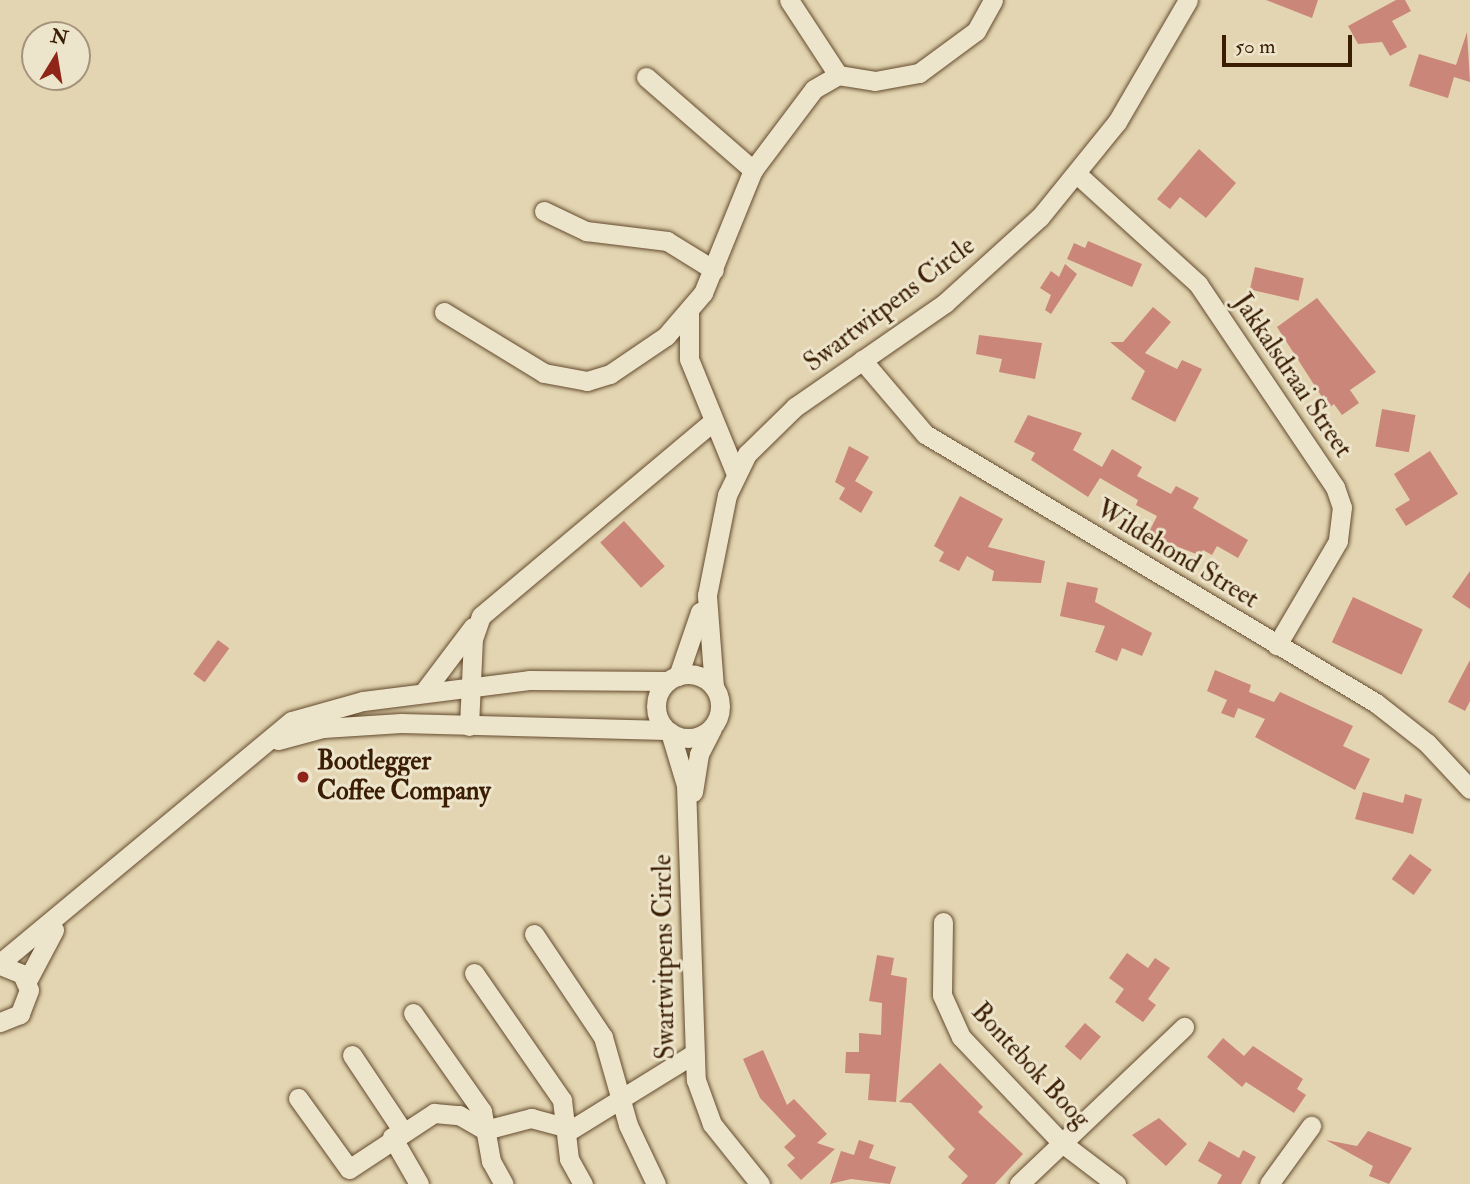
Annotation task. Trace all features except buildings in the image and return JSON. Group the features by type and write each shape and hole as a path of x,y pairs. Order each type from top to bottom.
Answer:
{"street":[{"path":"789,0 838,75"},
{"name":"Swartwitpens Circle","path":"673,678 707,595 735,472 775,423 968,285 1078,174 1136,92 1188,0"},
{"path":"444,312 526,365 587,381 636,358 689,313 714,270 753,170 814,89 838,75 875,81 919,73 976,31 985,4"},
{"path":"646,78 753,170"},
{"name":"Jakkalsdraai Street","path":"1078,174 1198,284 1335,487 1342,507 1338,541 1277,645"},
{"path":"544,211 586,231 667,241 714,270"},
{"path":"689,313 689,359 735,472"},
{"name":"Wildehond Street","path":"862,360 925,434 1406,724 1470,789"},
{"path":"423,694 481,616 713,421"},
{"name":"Swartwitpens Circle","path":"707,595 714,687"},
{"path":"469,726 469,687 481,616"},
{"path":"27,981 0,964 72,907 275,731 321,711 469,687 567,679 698,676 714,687 720,706 713,726 688,738 668,731 469,726 323,728 257,747"},
{"path":"668,731 656,701 673,678"},
{"name":"Swartwitpens Circle","path":"689,835 699,754 713,726"},
{"name":"Swartwitpens Circle","path":"668,731 686,785 692,1055 712,1125 760,1184"},
{"path":"0,1021 25,1007 27,981 38,952 72,907"},
{"name":"Bontebok Boog","path":"943,922 947,1014 1062,1143 1116,1184"},
{"path":"534,934 603,1038 622,1099 656,1184"},
{"path":"474,973 562,1100 569,1159 583,1184"},
{"path":"413,1013 489,1130 491,1161 504,1184"},
{"path":"1019,1184 1184,1027"},
{"path":"352,1055 397,1134 419,1184"},
{"path":"298,1098 349,1169 423,1116 446,1112 489,1130 531,1118 566,1129 622,1099 692,1055"},
{"path":"1269,1184 1311,1126"}],"place":[{"name":"Bootlegger Coffee Company","path":"303,777"}]}
